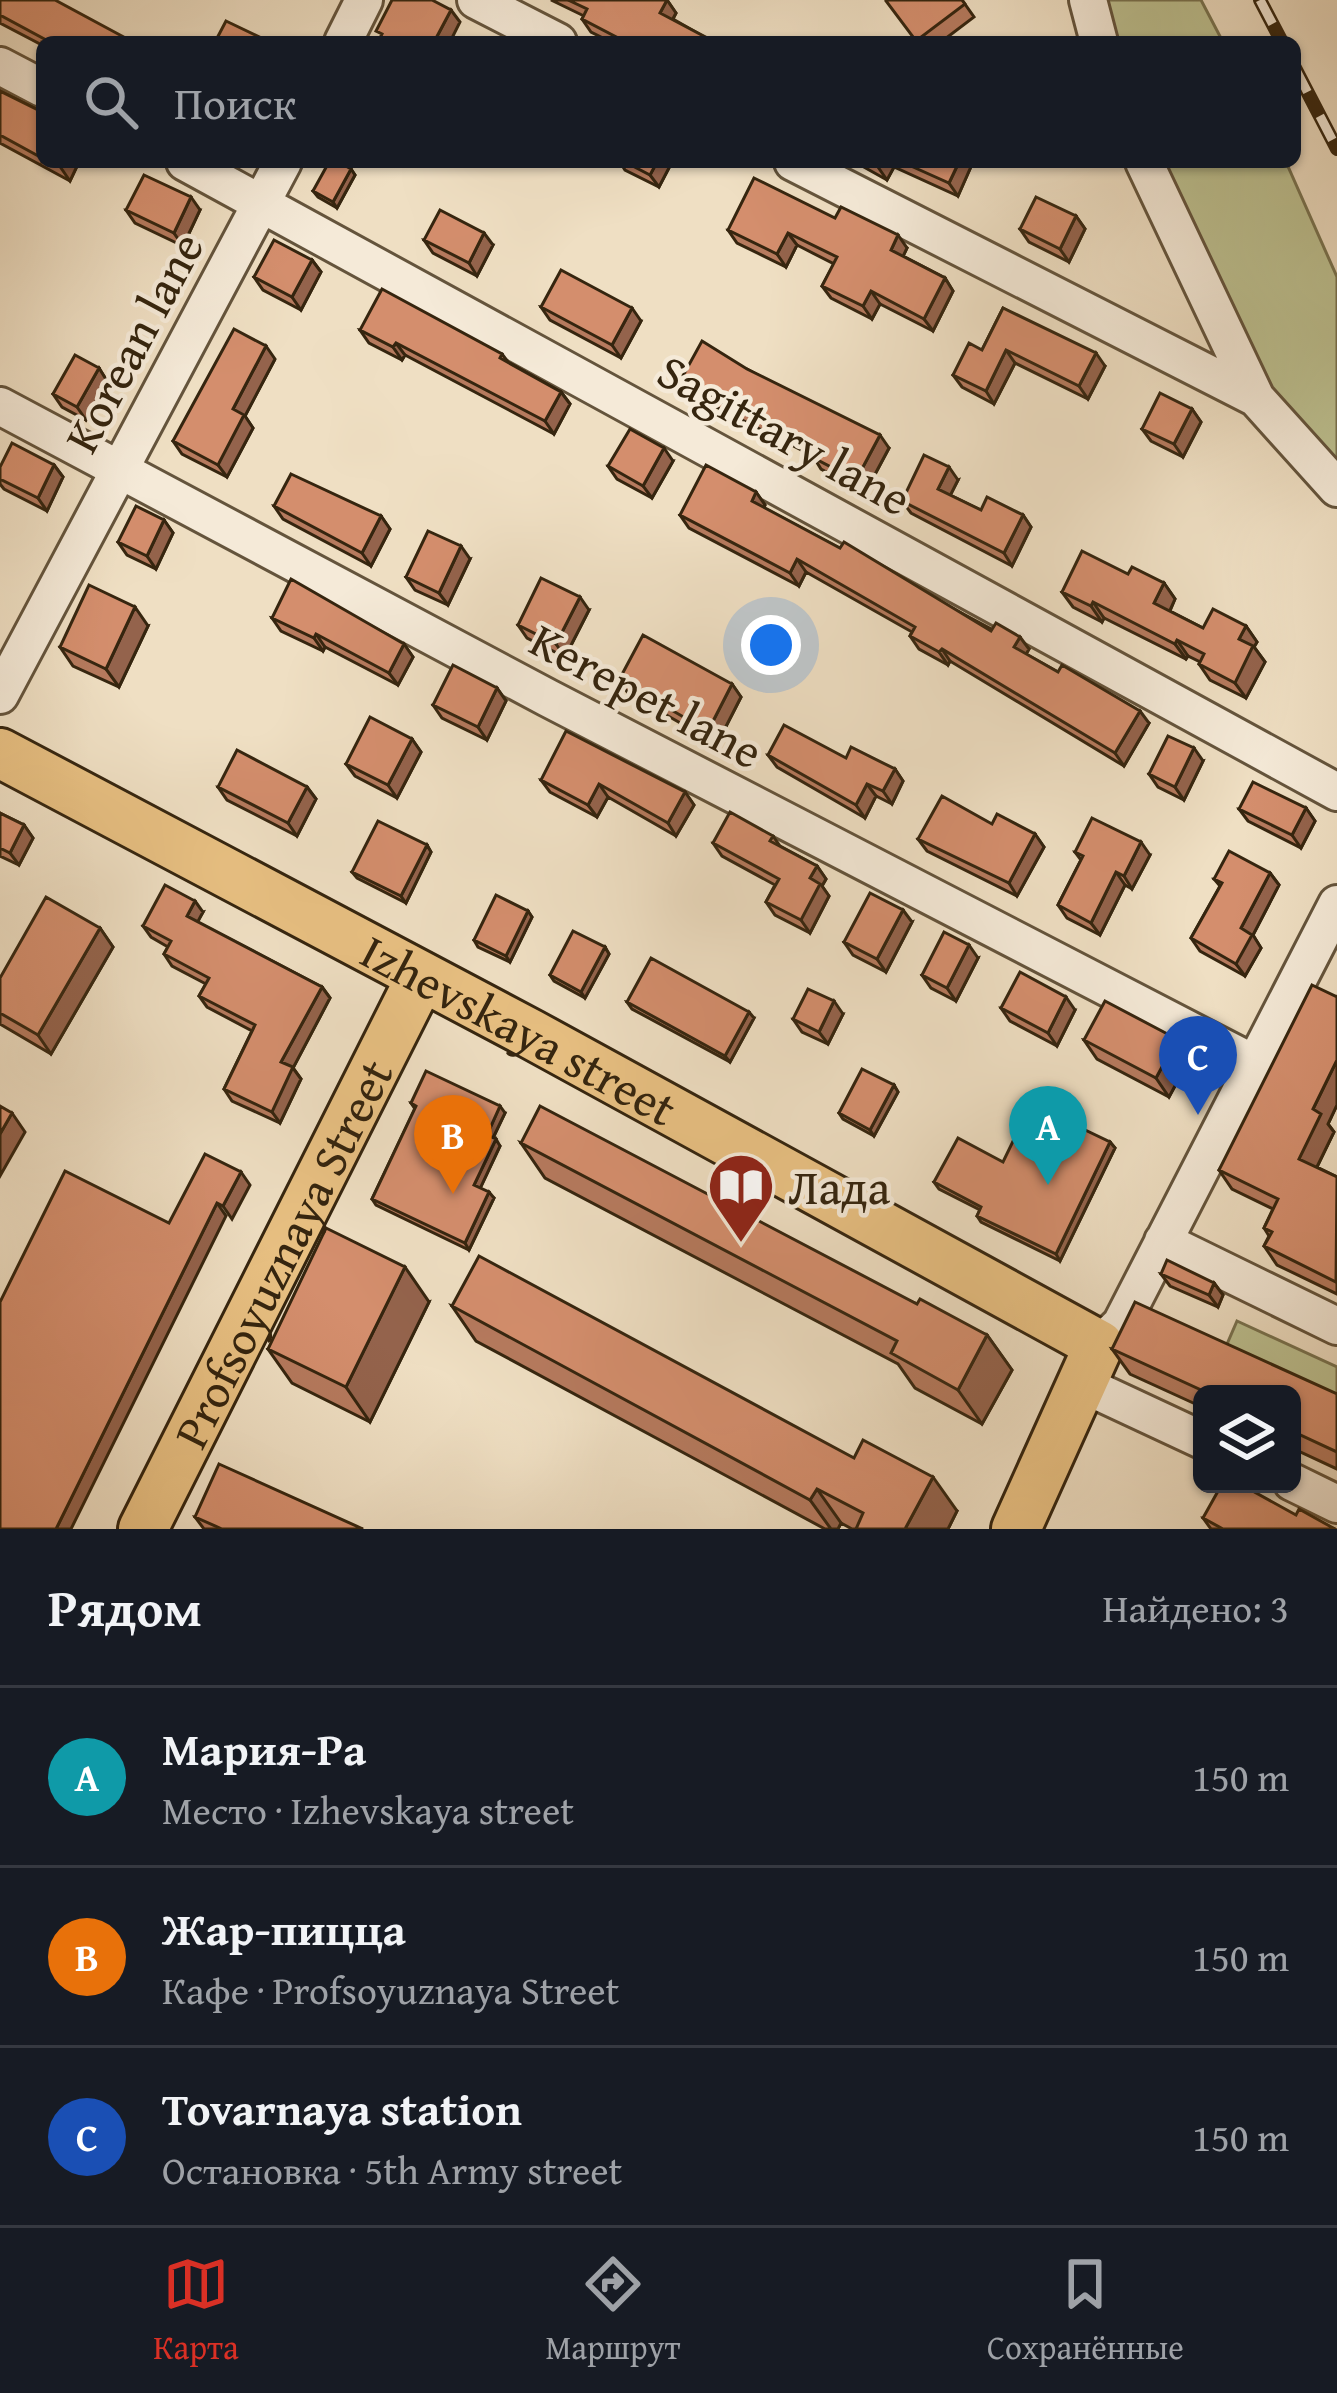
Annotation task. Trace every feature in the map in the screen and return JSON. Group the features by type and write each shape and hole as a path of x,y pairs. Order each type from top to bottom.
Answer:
{"main road":[{"name":"Izhevskaya street","path":"0,753 531,1034 1090,1364"},
{"name":"Profsoyuznaya Street","path":"143,1529 421,977"},
{"path":"1016,1529 1090,1364"}],"street":[{"path":"346,36 364,0"},
{"path":"476,0 546,36"},
{"path":"1088,0 1097,36"},
{"path":"0,66 36,85"},
{"name":"Sagittary lane","path":"196,168 1337,792"},
{"name":"Korean lane","path":"0,695 280,168"},
{"path":"805,168 1256,398"},
{"path":"1147,168 1256,398 1337,488"},
{"name":"Kerepet lane","path":"0,406 548,698 1253,1063"},
{"path":"1193,1434 1090,1364 1121,1324 1337,904"},
{"path":"1163,1241 1337,1326"},
{"path":"1301,1486 1337,1504"}],"green space":[{"path":"1100,0 1201,0 1220,36 1112,36"},
{"path":"1166,168 1289,168 1337,277 1337,465 1270,389"},
{"path":"1237,1321 1337,1367 1337,1411 1301,1395 1301,1385 1280,1385 1221,1358"}],"building":[{"path":"0,0 55,0 122,36 39,36 0,15"},
{"path":"392,0 432,0 451,10 437,36 381,36 376,31"},
{"path":"568,0 667,0 660,13 703,36 615,36 582,19 587,9"},
{"path":"962,0 965,4 923,36 912,36 886,1"},
{"path":"226,21 257,36 218,36"},
{"path":"0,91 36,109 36,155 0,135"},
{"path":"326,168 351,169 333,202 313,191"},
{"path":"915,168 956,168 949,183"},
{"path":"144,175 191,197 174,233 126,210"},
{"path":"754,178 835,218 841,207 898,235 891,250 945,278 924,319 871,291 863,306 822,286 837,257 788,233 777,254 728,230"},
{"path":"1036,197 1076,216 1060,249 1020,229"},
{"path":"440,210 484,233 469,263 424,240"},
{"path":"274,240 312,260 292,297 254,277"},
{"path":"561,270 632,308 612,345 541,307"},
{"path":"382,289 561,392 545,421 396,343 393,347 360,330"},
{"path":"1003,308 1096,353 1079,386 1006,350 986,391 953,375 969,343 982,350"},
{"path":"234,329 266,346 233,409 244,415 218,465 173,441"},
{"path":"702,341 747,369 880,435 856,480 812,457 816,449 680,381"},
{"path":"75,355 99,368 77,407 53,394"},
{"path":"1160,393 1192,409 1174,444 1142,429"},
{"path":"630,429 664,448 643,486 608,466"},
{"path":"12,443 54,465 38,498 0,479 0,467"},
{"path":"924,455 949,467 938,489 981,510 987,497 1023,515 1004,553 902,501"},
{"path":"706,465 756,492 752,501 840,548 844,542 991,631 996,623 1020,637 1014,647 1058,672 1062,665 1140,711 1115,753 942,649 939,652 910,636 915,627 797,559 790,573 680,515"},
{"path":"291,474 381,516 362,553 274,506"},
{"path":"136,506 164,520 147,556 118,542"},
{"path":"428,531 461,546 439,593 406,577"},
{"path":"1082,551 1128,574 1132,567 1164,583 1154,603 1203,628 1213,609 1246,626 1239,639 1253,646 1235,683 1199,664 1204,654 1062,592"},
{"path":"541,578 580,597 556,644 518,625"},
{"path":"291,579 404,644 389,673 316,634 314,638 272,618"},
{"path":"89,585 135,607 106,669 60,647"},
{"path":"643,635 732,684 708,731 619,680"},
{"path":"453,665 497,688 478,727 433,705"},
{"path":"370,717 412,739 388,785 346,764"},
{"path":"784,725 846,758 851,747 895,769 883,791 867,784 856,805 768,755"},
{"path":"566,731 685,792 668,823 599,784 588,805 541,780"},
{"path":"1168,736 1194,748 1175,787 1149,774"},
{"path":"237,750 307,787 288,823 218,787"},
{"path":"1253,782 1306,808 1292,835 1239,809"},
{"path":"942,796 992,824 997,814 1035,834 1009,883 918,839"},
{"path":"730,812 817,866 810,878 820,884 801,920 766,902 779,879 713,843"},
{"path":"0,813 24,825 10,853 0,848"},
{"path":"1092,818 1141,842 1124,876 1116,872 1091,923 1058,905 1083,856 1075,852"},
{"path":"378,821 427,845 401,896 352,872"},
{"path":"1229,851 1270,873 1241,928 1252,935 1236,964 1191,938 1222,883 1214,879"},
{"path":"165,885 195,901 187,916 322,987 281,1062 293,1067 272,1112 224,1089 255,1025 199,996 209,978 164,954 171,941 143,926"},
{"path":"870,893 903,910 877,959 844,942"},
{"path":"496,895 528,911 506,956 474,940"},
{"path":"46,897 100,928 38,1035 0,1013 0,978"},
{"path":"573,931 605,947 581,992 550,975"},
{"path":"944,932 969,945 947,988 922,975"},
{"path":"651,958 749,1012 725,1056 627,1002"},
{"path":"1020,972 1066,997 1048,1033 1001,1008"},
{"path":"1312,985 1337,997 1337,1060 1313,1109 1321,1114 1299,1159 1337,1177 1336,1282 1264,1246 1272,1232 1264,1228 1278,1199 1219,1170"},
{"path":"808,989 834,1001 819,1032 793,1019"},
{"path":"1105,1001 1177,1039 1156,1078 1084,1040"},
{"path":"862,1069 894,1085 870,1130 839,1113"},
{"path":"426,1071 500,1106 487,1135 496,1139 474,1185 489,1192 465,1243 372,1199 416,1106 411,1103"},
{"path":"1031,1104 1110,1142 1056,1254 977,1216 981,1207 934,1182 958,1138 1003,1162"},
{"path":"0,1106 12,1113 0,1134"},
{"path":"540,1106 917,1304 920,1299 987,1335 958,1390 891,1353 897,1341 521,1143"},
{"path":"205,1154 241,1172 223,1206 217,1203 56,1529 0,1529 0,1302 65,1171 169,1223"},
{"path":"326,1228 405,1267 346,1387 268,1349"},
{"path":"479,1256 854,1458 863,1440 933,1477 905,1529 856,1529 863,1513 817,1489 810,1500 452,1306"},
{"path":"1167,1260 1214,1283 1209,1295 1161,1274"},
{"path":"1135,1302 1337,1394 1337,1452 1301,1435 1301,1385 1193,1386 1112,1349"},
{"path":"219,1464 363,1529 222,1529 195,1517"},
{"path":"1217,1493 1256,1493 1335,1529 1223,1529 1203,1518"}],"railway":[{"path":"1260,0 1279,36"},
{"path":"1301,80 1337,149"}],"place":[{"name":"Tovarnaya station","path":"1198,1115"},
{"name":"Мария-Ра","path":"1048,1185"},
{"name":"Жар-пицца","path":"453,1194"},
{"name":"Лада","path":"741,1245"}]}
